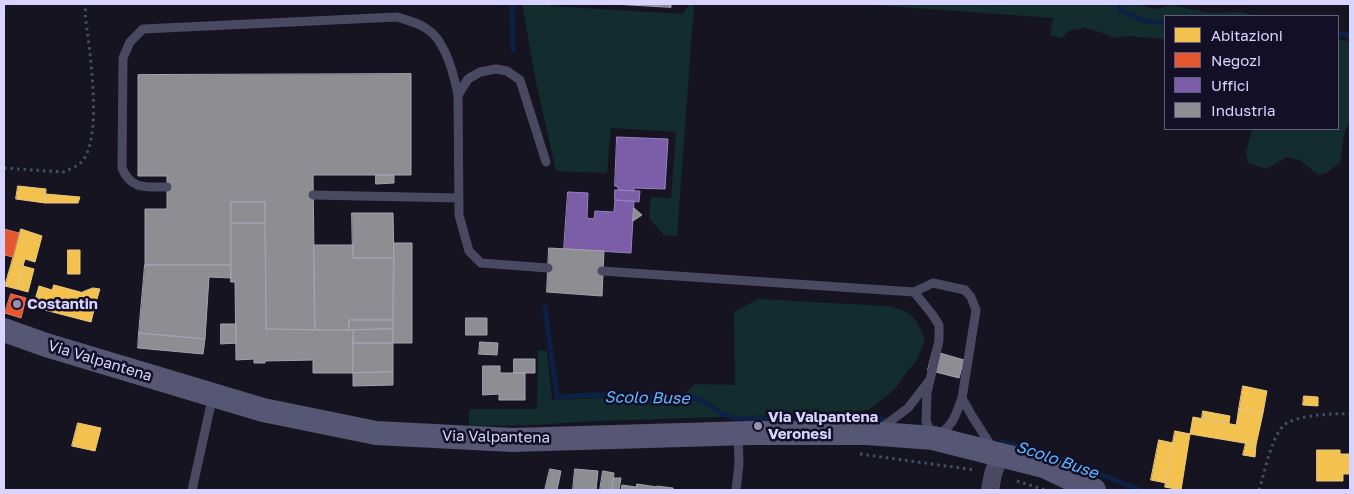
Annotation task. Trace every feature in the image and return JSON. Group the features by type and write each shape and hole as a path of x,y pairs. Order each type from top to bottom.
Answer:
{"street":[{"name":"Via Valpantena","path":"4,330 46,345 263,410 376,433 512,440 738,434 867,433 933,438 1044,466 1094,490"},
{"path":"990,490 998,454"}],"lane":[{"path":"167,187 135,185 126,176 122,168 123,58 130,42 143,28 397,17 427,28 440,41 456,81 458,95 459,215 470,250 482,263 548,268"},
{"path":"458,95 468,79 480,72 496,69 507,71 520,80 546,162"},
{"path":"313,195 458,198"},
{"path":"602,272 914,292 932,283 965,290 971,297 976,310 962,398 958,412 946,431 933,438 926,422 929,380 939,340 939,326 914,292"},
{"path":"867,433 884,428 908,408 929,380"},
{"path":"192,490 213,395"},
{"path":"962,398 998,454"},
{"path":"736,490 739,464 738,434"}],"path":[{"path":"4,168 63,172 72,169 85,158 90,144 93,91 86,4"},
{"path":"1259,490 1275,438 1283,425 1297,419 1350,414"}],"green space":[{"path":"522,4 550,4 550,6 683,14 689,4 694,4 677,236 664,235 649,218 651,197 671,198 676,132 611,128 607,173 556,171 536,82"},
{"path":"858,4 1135,4 1156,9 1170,5 1210,13 1242,12 1253,15 1164,15 1164,39 1128,36 1114,38 1084,28 1069,31 1061,38 1050,35 1053,18"},
{"path":"1339,40 1350,41 1350,122 1344,133 1340,163 1325,174 1318,175 1300,160 1287,157 1266,169 1248,163 1246,153 1252,130 1339,130"},
{"path":"758,299 895,308 907,312 916,320 925,340 916,362 895,389 869,410 845,413 469,426 469,409 537,409 538,350 547,351 552,400 682,395 695,384 735,385 734,312"}],"building: Abitazioni":[{"path":"18,186 46,189 45,203 16,199"},
{"path":"46,194 80,197 78,203 45,203"},
{"path":"21,229 42,236 35,262 25,259 23,266 12,262"},
{"path":"68,250 80,250 80,274 68,274"},
{"path":"12,262 23,265 17,289 5,286"},
{"path":"23,266 34,269 28,292 17,289"},
{"path":"54,285 84,293 83,298 96,302 91,322 33,307 39,286 52,290"},
{"path":"93,288 100,289 96,302 83,298 83,292"},
{"path":"1243,386 1267,391 1263,413 1239,409"},
{"path":"1304,396 1318,397 1318,406 1303,405"},
{"path":"1239,409 1263,413 1256,445 1190,434 1193,417 1236,425"},
{"path":"1203,411 1230,416 1229,423 1202,418"},
{"path":"78,423 101,428 95,451 72,446"},
{"path":"1175,431 1190,434 1181,490 1165,487"},
{"path":"1159,440 1173,443 1166,483 1151,480"},
{"path":"1246,443 1256,445 1255,457 1243,455"},
{"path":"1317,450 1340,450 1340,454 1350,454 1350,474 1343,474 1343,481 1317,481"}],"building: Negozi":[{"path":"4,229 19,233 13,257 4,255"},
{"path":"11,294 26,298 21,318 5,313"}],"building: Uffici":[{"path":"617,137 668,139 665,189 634,188 634,191 618,190 618,187 615,186"},
{"path":"615,190 640,191 639,202 615,200"},
{"path":"568,192 588,193 587,218 594,219 595,211 614,212 615,200 634,201 631,253 564,249"}],"building: Industria":[{"path":"614,4 671,4 671,7"},
{"path":"411,74 411,175 313,175 315,330 266,329 265,202 231,202 231,265 145,265 145,209 167,209 167,176 138,176 138,75"},
{"path":"376,175 394,175 394,183 376,184"},
{"path":"231,202 265,202 265,223 231,223"},
{"path":"634,208 642,215 633,221"},
{"path":"352,213 393,213 394,258 353,258"},
{"path":"231,223 265,223 266,329 353,330 353,373 313,373 313,360 254,363 254,359 236,360 235,282 231,282"},
{"path":"394,243 412,243 412,343 393,343"},
{"path":"314,245 353,245 353,258 394,258 393,320 349,320 349,330 315,330"},
{"path":"549,248 604,251 602,296 547,292"},
{"path":"145,265 231,265 231,278 209,277 205,339 139,333"},
{"path":"466,318 487,318 487,335 466,335"},
{"path":"349,320 393,320 393,329 349,330"},
{"path":"221,324 236,324 236,343 221,344"},
{"path":"393,329 393,343 353,343 353,330"},
{"path":"139,333 205,339 203,354 138,348"},
{"path":"480,342 498,343 497,355 479,354"},
{"path":"353,343 393,343 393,372 353,373"},
{"path":"933,351 964,360 959,378 928,370"},
{"path":"514,359 535,359 535,373 514,373"},
{"path":"483,366 500,366 500,373 525,373 525,400 499,400 499,394 483,395"},
{"path":"393,372 393,385 353,386 353,373"},
{"path":"550,469 561,471 557,490 545,490"},
{"path":"575,469 598,471 596,490 573,490"},
{"path":"603,471 614,473 612,490 600,490"},
{"path":"614,478 621,478 619,490 612,490"},
{"path":"637,484 673,488 673,490 621,490 622,485 636,487"}],"waterway":[{"name":"Scolo Buse","path":"512,4 513,50"},
{"path":"1119,4 1121,11 1145,21 1164,22"},
{"path":"1339,34 1350,35"},
{"name":"Scolo Buse","path":"545,307 557,397 593,395 690,396 705,402 722,414 735,418 883,419"},
{"name":"Scolo Buse","path":"1002,442 1047,453 1140,490"}],"place":[{"name":"Costantin","path":"17,304"},
{"name":"Via Valpantena Veronesi","path":"758,426"}]}
